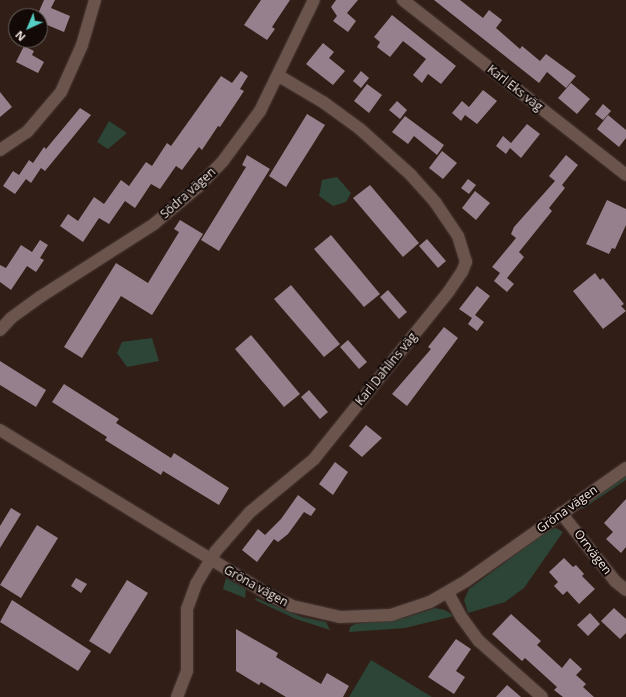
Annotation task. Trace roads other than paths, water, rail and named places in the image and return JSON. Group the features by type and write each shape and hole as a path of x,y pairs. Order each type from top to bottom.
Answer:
{"street":[{"path":"0,150 27,132 61,92 82,45 95,0"},
{"name":"Södra vägen","path":"0,330 11,318 40,297 154,224 198,187 242,137 279,76 314,0"},
{"name":"Karl Eks väg","path":"403,0 626,175"},
{"name":"Karl Dahlins väg","path":"177,697 187,671 187,609 191,595 210,560 250,512 314,459 450,291 462,272 466,262 458,236 436,203 411,175 360,129 323,102 279,76"},
{"name":"Gröna vägen","path":"0,430 210,560 292,606 340,617 390,615 419,607 448,593 626,468"},
{"name":"Orrvägen","path":"561,513 626,590"},
{"path":"448,593 462,618 479,640 542,697"}]}
